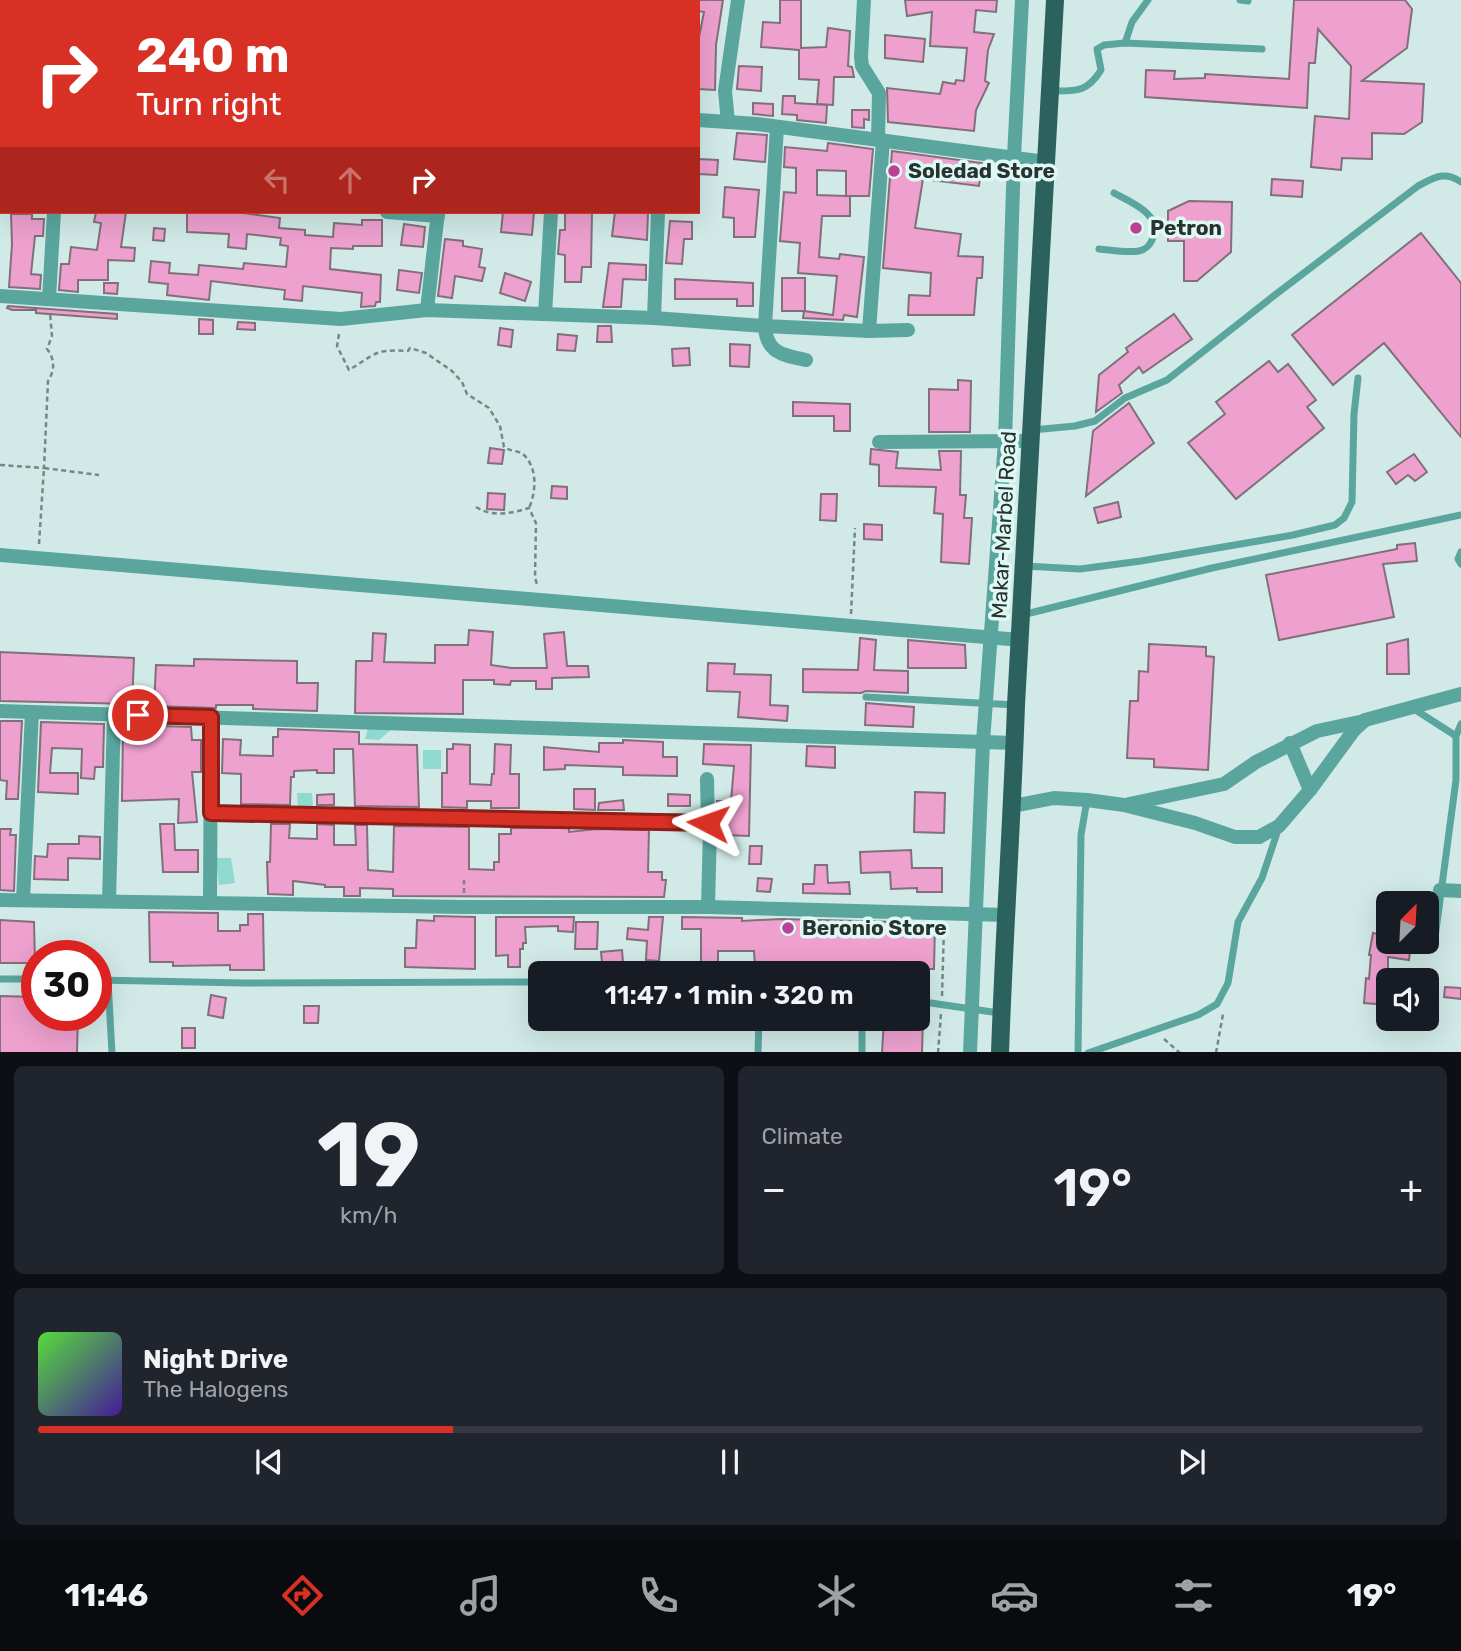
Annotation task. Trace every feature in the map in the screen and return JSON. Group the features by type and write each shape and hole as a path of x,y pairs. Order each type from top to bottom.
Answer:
{"main road":[{"name":"Makar-Marbel Road","path":"1000,1052 1016,705 1055,0"}],"street":[{"path":"728,121 725,91 737,0"},
{"path":"864,0 862,66 879,93 881,139 869,331"},
{"path":"970,1052 983,742 1004,441 1022,0"},
{"path":"700,120 881,139 1046,162"},
{"path":"777,127 765,326 768,343 774,350 806,360"},
{"path":"49,299 54,214"},
{"path":"427,310 438,214"},
{"path":"545,314 551,214"},
{"path":"654,318 658,214"},
{"path":"0,296 341,319 427,310 654,318 869,331 908,330"},
{"path":"878,442 1004,441 1032,436"},
{"path":"0,555 1020,640"},
{"path":"1124,805 1224,783 1317,731 1413,709 1461,694"},
{"path":"0,711 1015,743"},
{"path":"23,900 32,712"},
{"path":"109,901 114,714"},
{"path":"210,902 211,717"},
{"path":"1013,806 1054,797 1087,800 1124,805 1246,839 1259,837 1279,826 1310,790 1354,730 1365,720"},
{"path":"1290,744 1310,790"},
{"path":"707,779 710,827 708,907"},
{"path":"211,813 708,823"},
{"path":"1440,890 1461,891"},
{"path":"0,900 464,907 708,907 1006,915"}],"lane":[{"path":"1125,43 1132,22 1148,0"},
{"path":"1240,0 1248,1"},
{"path":"1050,91 1071,91 1091,85 1101,70 1097,55 1099,46 1125,43 1262,49"},
{"path":"1032,436 1095,421 1125,398 1167,380 1418,186 1440,174 1454,177 1461,182"},
{"path":"1099,249 1139,251 1149,244 1154,234 1154,223 1148,214 1114,193"},
{"path":"1025,566 1080,569 1140,562 1335,525 1344,518 1352,502 1354,414 1358,378"},
{"path":"1022,615 1212,568 1461,515"},
{"path":"1461,552 1458,559 1461,564"},
{"path":"866,697 1016,705"},
{"path":"1413,709 1455,736"},
{"path":"1439,899 1456,780 1455,736 1461,724"},
{"path":"1077,1052 1082,835 1087,800"},
{"path":"1088,1052 1206,1011 1217,1004 1228,983 1238,922 1262,878 1279,826"},
{"path":"0,979 21,979"},
{"path":"112,981 528,982"},
{"path":"930,1003 1001,1013"},
{"path":"111,1031 112,1052"},
{"path":"758,1052 759,1031"},
{"path":"862,1031 862,1052"}],"path":[{"path":"38,558 48,381 53,373 53,357 47,349 52,336 49,299"},
{"path":"337,346 349,370 370,354 382,351 408,351 410,348 426,352 463,382 467,394 489,408 500,426 505,447 511,452 526,456 535,478 534,496 529,508 536,523 534,577 539,593 546,600"},
{"path":"0,465 99,475"},
{"path":"476,508 499,514 529,508"},
{"path":"851,624 855,528"},
{"path":"938,1052 944,912"},
{"path":"1216,1052 1228,983"},
{"path":"1154,1030 1180,1052"}],"shaded area":[{"path":"368,728 392,729 379,740 365,739"},
{"path":"423,750 441,750 441,769 423,769"},
{"path":"297,793 312,793 313,809 298,810"},
{"path":"216,858 231,858 235,883 219,885"}],"building":[{"path":"700,0 723,0 716,45 715,90 700,89 700,32 704,12 700,11"},
{"path":"780,0 801,0 801,48 826,47 828,28 850,31 848,66 852,67 854,77 834,77 833,105 817,104 819,80 799,79 799,50 761,47 763,22 780,23"},
{"path":"905,0 997,0 996,12 976,10 974,32 994,34 988,50 985,81 989,83 976,110 974,131 888,122 887,88 940,94 943,82 955,84 956,80 964,81 967,48 930,46 932,12 907,16"},
{"path":"1294,0 1405,0 1412,9 1407,48 1362,81 1424,84 1422,122 1404,134 1372,133 1372,159 1342,158 1341,170 1311,167 1315,116 1349,119 1351,66 1318,29 1315,63 1309,63 1307,108 1145,97 1146,70 1175,71 1174,79 1205,78 1205,74 1289,79"},
{"path":"885,35 925,39 923,62 885,58"},
{"path":"739,66 762,67 761,91 737,89"},
{"path":"783,96 795,96 795,103 827,105 826,123 797,120 797,115 782,114"},
{"path":"753,103 773,104 773,116 753,114"},
{"path":"852,110 869,110 869,120 864,119 864,128 852,127"},
{"path":"737,133 767,135 765,162 734,159"},
{"path":"828,143 873,149 869,196 850,196 850,216 822,216 819,257 839,259 840,254 864,257 857,317 844,315 843,320 803,318 804,311 833,315 837,276 798,273 800,243 780,241 784,192 796,193 796,168 784,167 785,147 827,151","holes":["817,170 846,171 846,196 817,195"]},
{"path":"892,151 982,163 979,186 923,179 915,228 961,234 958,256 983,257 982,278 977,278 974,315 908,315 909,295 930,296 931,273 883,268"},
{"path":"700,159 718,160 717,175 700,174"},
{"path":"1272,179 1303,181 1302,197 1271,195"},
{"path":"725,187 759,190 755,237 734,237 734,218 723,217"},
{"path":"1189,201 1232,202 1231,252 1197,281 1184,281 1184,241 1168,241 1168,211"},
{"path":"11,214 32,214 32,219 44,219 43,236 35,236 31,274 41,275 40,289 9,287"},
{"path":"96,214 126,214 121,247 135,248 134,261 108,260 108,280 78,280 78,292 59,290 61,264 69,264 71,247 97,250 101,223 94,222"},
{"path":"187,214 251,214 280,218 279,228 305,230 305,235 333,237 334,223 362,225 362,220 382,220 382,246 331,248 330,269 381,275 380,302 376,302 375,306 361,307 362,293 303,286 302,301 284,299 285,290 211,281 209,300 167,295 168,284 149,282 151,261 170,263 169,273 198,275 199,265 243,269 244,263 286,267 288,246 280,245 281,238 247,234 246,249 228,247 229,234 187,232"},
{"path":"503,214 534,214 532,235 501,232"},
{"path":"565,214 592,214 591,267 582,267 581,282 565,282 565,255 558,254 560,230 565,230"},
{"path":"615,214 648,214 647,240 612,236"},
{"path":"670,221 692,222 692,239 684,239 682,264 666,263"},
{"path":"404,224 425,227 423,247 401,245"},
{"path":"154,228 165,229 164,241 153,240"},
{"path":"1421,233 1461,283 1461,437 1384,343 1333,385 1292,335"},
{"path":"445,239 463,241 463,246 482,249 479,267 485,268 482,281 455,276 452,298 438,296"},
{"path":"609,263 646,265 646,280 623,279 621,307 603,307"},
{"path":"399,270 422,273 419,293 397,290"},
{"path":"505,273 531,282 525,301 500,293"},
{"path":"782,278 805,278 805,311 782,311"},
{"path":"675,279 753,283 753,306 737,306 737,299 675,299"},
{"path":"104,283 118,283 117,294 104,293"},
{"path":"7,308 117,314 117,319 36,313 36,310 12,310"},
{"path":"1174,314 1192,339 1143,373 1139,367 1119,385 1122,393 1096,412 1099,375 1128,352 1126,348"},
{"path":"199,319 213,320 213,334 199,334"},
{"path":"238,322 255,323 255,330 237,329"},
{"path":"598,326 611,326 612,342 597,342"},
{"path":"500,328 513,330 511,347 498,345"},
{"path":"558,334 577,336 575,351 557,350"},
{"path":"730,344 750,345 749,367 730,366"},
{"path":"689,348 690,365 673,366 672,349"},
{"path":"1269,361 1278,372 1288,364 1316,400 1307,407 1324,428 1236,499 1188,443 1225,414 1216,402"},
{"path":"958,380 971,381 970,432 929,432 929,389 958,390"},
{"path":"793,402 850,404 850,431 834,431 834,416 793,416"},
{"path":"1129,403 1154,443 1086,496 1093,431"},
{"path":"490,448 504,450 502,464 488,463"},
{"path":"871,449 898,452 896,468 941,470 939,451 961,451 960,495 966,495 964,518 972,518 969,564 941,562 943,514 934,513 936,487 879,486 879,465 870,464"},
{"path":"1414,454 1427,472 1415,481 1408,475 1396,484 1387,472"},
{"path":"552,486 567,487 567,499 551,498"},
{"path":"488,493 505,494 504,510 487,509"},
{"path":"821,494 837,494 836,521 820,520"},
{"path":"1118,502 1121,517 1098,523 1094,508"},
{"path":"864,524 882,525 882,540 864,539"},
{"path":"1415,543 1417,561 1383,564 1394,617 1279,640 1266,575"},
{"path":"469,630 493,632 491,665 511,668 547,668 544,634 564,632 567,666 588,666 589,677 552,678 552,689 536,689 536,681 511,681 510,685 494,684 494,680 463,680 463,714 355,713 356,661 372,661 373,633 386,634 384,662 435,663 435,645 468,645"},
{"path":"860,638 876,640 874,670 908,671 908,693 803,692 803,669 858,670"},
{"path":"1408,639 1409,674 1387,674 1387,644"},
{"path":"908,640 965,645 966,668 908,668"},
{"path":"1149,644 1206,647 1206,656 1214,657 1208,770 1154,767 1154,759 1127,758 1130,701 1138,701 1139,671 1148,672"},
{"path":"0,652 134,658 132,704 0,701"},
{"path":"194,659 297,661 297,683 318,683 317,711 253,709 253,705 216,705 216,708 154,706 156,665 194,666"},
{"path":"708,663 735,664 734,674 771,675 770,705 788,706 787,721 738,717 740,692 707,691"},
{"path":"866,703 914,707 913,727 865,725"},
{"path":"0,721 22,721 18,799 6,799 7,781 0,780"},
{"path":"41,722 104,724 103,767 95,767 94,779 81,778 82,749 52,748 50,773 78,773 78,794 38,792"},
{"path":"123,727 191,727 192,740 201,740 201,772 192,772 197,822 178,823 179,799 122,801"},
{"path":"278,729 359,732 359,744 417,745 419,807 355,806 353,749 334,749 334,773 317,773 317,770 294,771 294,777 291,777 290,805 241,804 241,774 222,773 223,739 241,740 240,755 273,756 273,737 278,737"},
{"path":"623,740 663,742 663,757 677,757 677,776 623,775 623,767 565,765 565,769 544,770 544,747 599,752 599,743 623,743"},
{"path":"453,744 470,745 470,784 491,785 495,744 511,745 510,774 519,774 519,808 491,808 491,801 467,801 467,808 442,807 442,773 447,773 447,749 453,749"},
{"path":"704,744 751,745 749,836 725,835 725,839 719,839 717,801 731,801 734,766 703,764"},
{"path":"807,746 835,747 835,768 806,766"},
{"path":"574,789 595,789 595,810 574,809"},
{"path":"915,792 945,793 944,833 914,832"},
{"path":"334,794 334,805 317,805 317,795"},
{"path":"668,794 690,795 690,806 668,806"},
{"path":"623,800 624,810 598,810 599,803"},
{"path":"160,824 174,824 175,850 198,850 198,872 163,872"},
{"path":"271,824 290,824 289,838 317,839 317,824 334,825 334,845 356,845 355,825 367,825 368,870 393,872 394,826 469,827 469,869 494,870 494,862 499,862 499,834 511,834 511,828 569,828 569,832 597,829 649,830 648,872 662,872 662,880 666,880 664,897 393,896 393,889 360,888 360,896 344,896 344,887 325,887 293,881 293,895 268,894 267,862 270,862"},
{"path":"0,829 11,829 10,835 16,835 14,891 0,890"},
{"path":"79,836 100,837 100,859 68,858 68,880 34,879 35,856 47,857 48,844 79,844"},
{"path":"750,846 762,846 761,864 749,864"},
{"path":"911,850 912,868 942,868 942,892 917,892 917,888 891,889 890,872 861,873 860,852"},
{"path":"815,865 827,865 828,883 849,882 850,894 803,893 803,884 814,884"},
{"path":"758,878 772,879 770,892 757,891"},
{"path":"149,912 218,913 218,931 240,931 240,925 248,925 248,914 263,914 264,970 230,970 230,965 173,966 173,962 150,962"},
{"path":"434,916 475,917 475,969 405,967 405,948 416,948 417,920 434,921"},
{"path":"496,917 574,917 573,932 558,931 558,926 525,927 526,943 523,943 523,949 520,949 520,967 508,967 508,955 496,956"},
{"path":"649,917 663,917 659,961 646,960 647,941 627,939 628,928 648,930"},
{"path":"682,917 742,918 742,921 781,919 935,923 934,969 930,969 930,961 755,961 754,951 718,951 718,961 701,961 701,929 682,929"},
{"path":"0,920 34,922 34,940 21,940 21,963 0,963"},
{"path":"576,922 598,922 597,949 575,949"},
{"path":"1373,933 1376,934 1376,954 1410,954 1409,960 1388,957 1388,968 1376,968 1376,1004 1364,1003 1366,978 1369,979"},
{"path":"622,950 623,961 602,961 601,952"},
{"path":"1445,987 1461,988 1461,999 1444,997"},
{"path":"211,995 226,998 223,1018 208,1015"},
{"path":"0,996 21,997 21,1031 78,1031 77,1052 0,1052"},
{"path":"304,1006 319,1006 318,1023 304,1023"},
{"path":"182,1028 195,1028 195,1048 182,1048"},
{"path":"883,1031 923,1031 922,1052 882,1052"}],"place":[{"name":"Soledad Store","path":"894,171"},
{"name":"Petron","path":"1136,228"},
{"name":"Beronio Store","path":"788,928"}],"route":[{"path":"138,715 211,717 211,813 708,823"}]}
